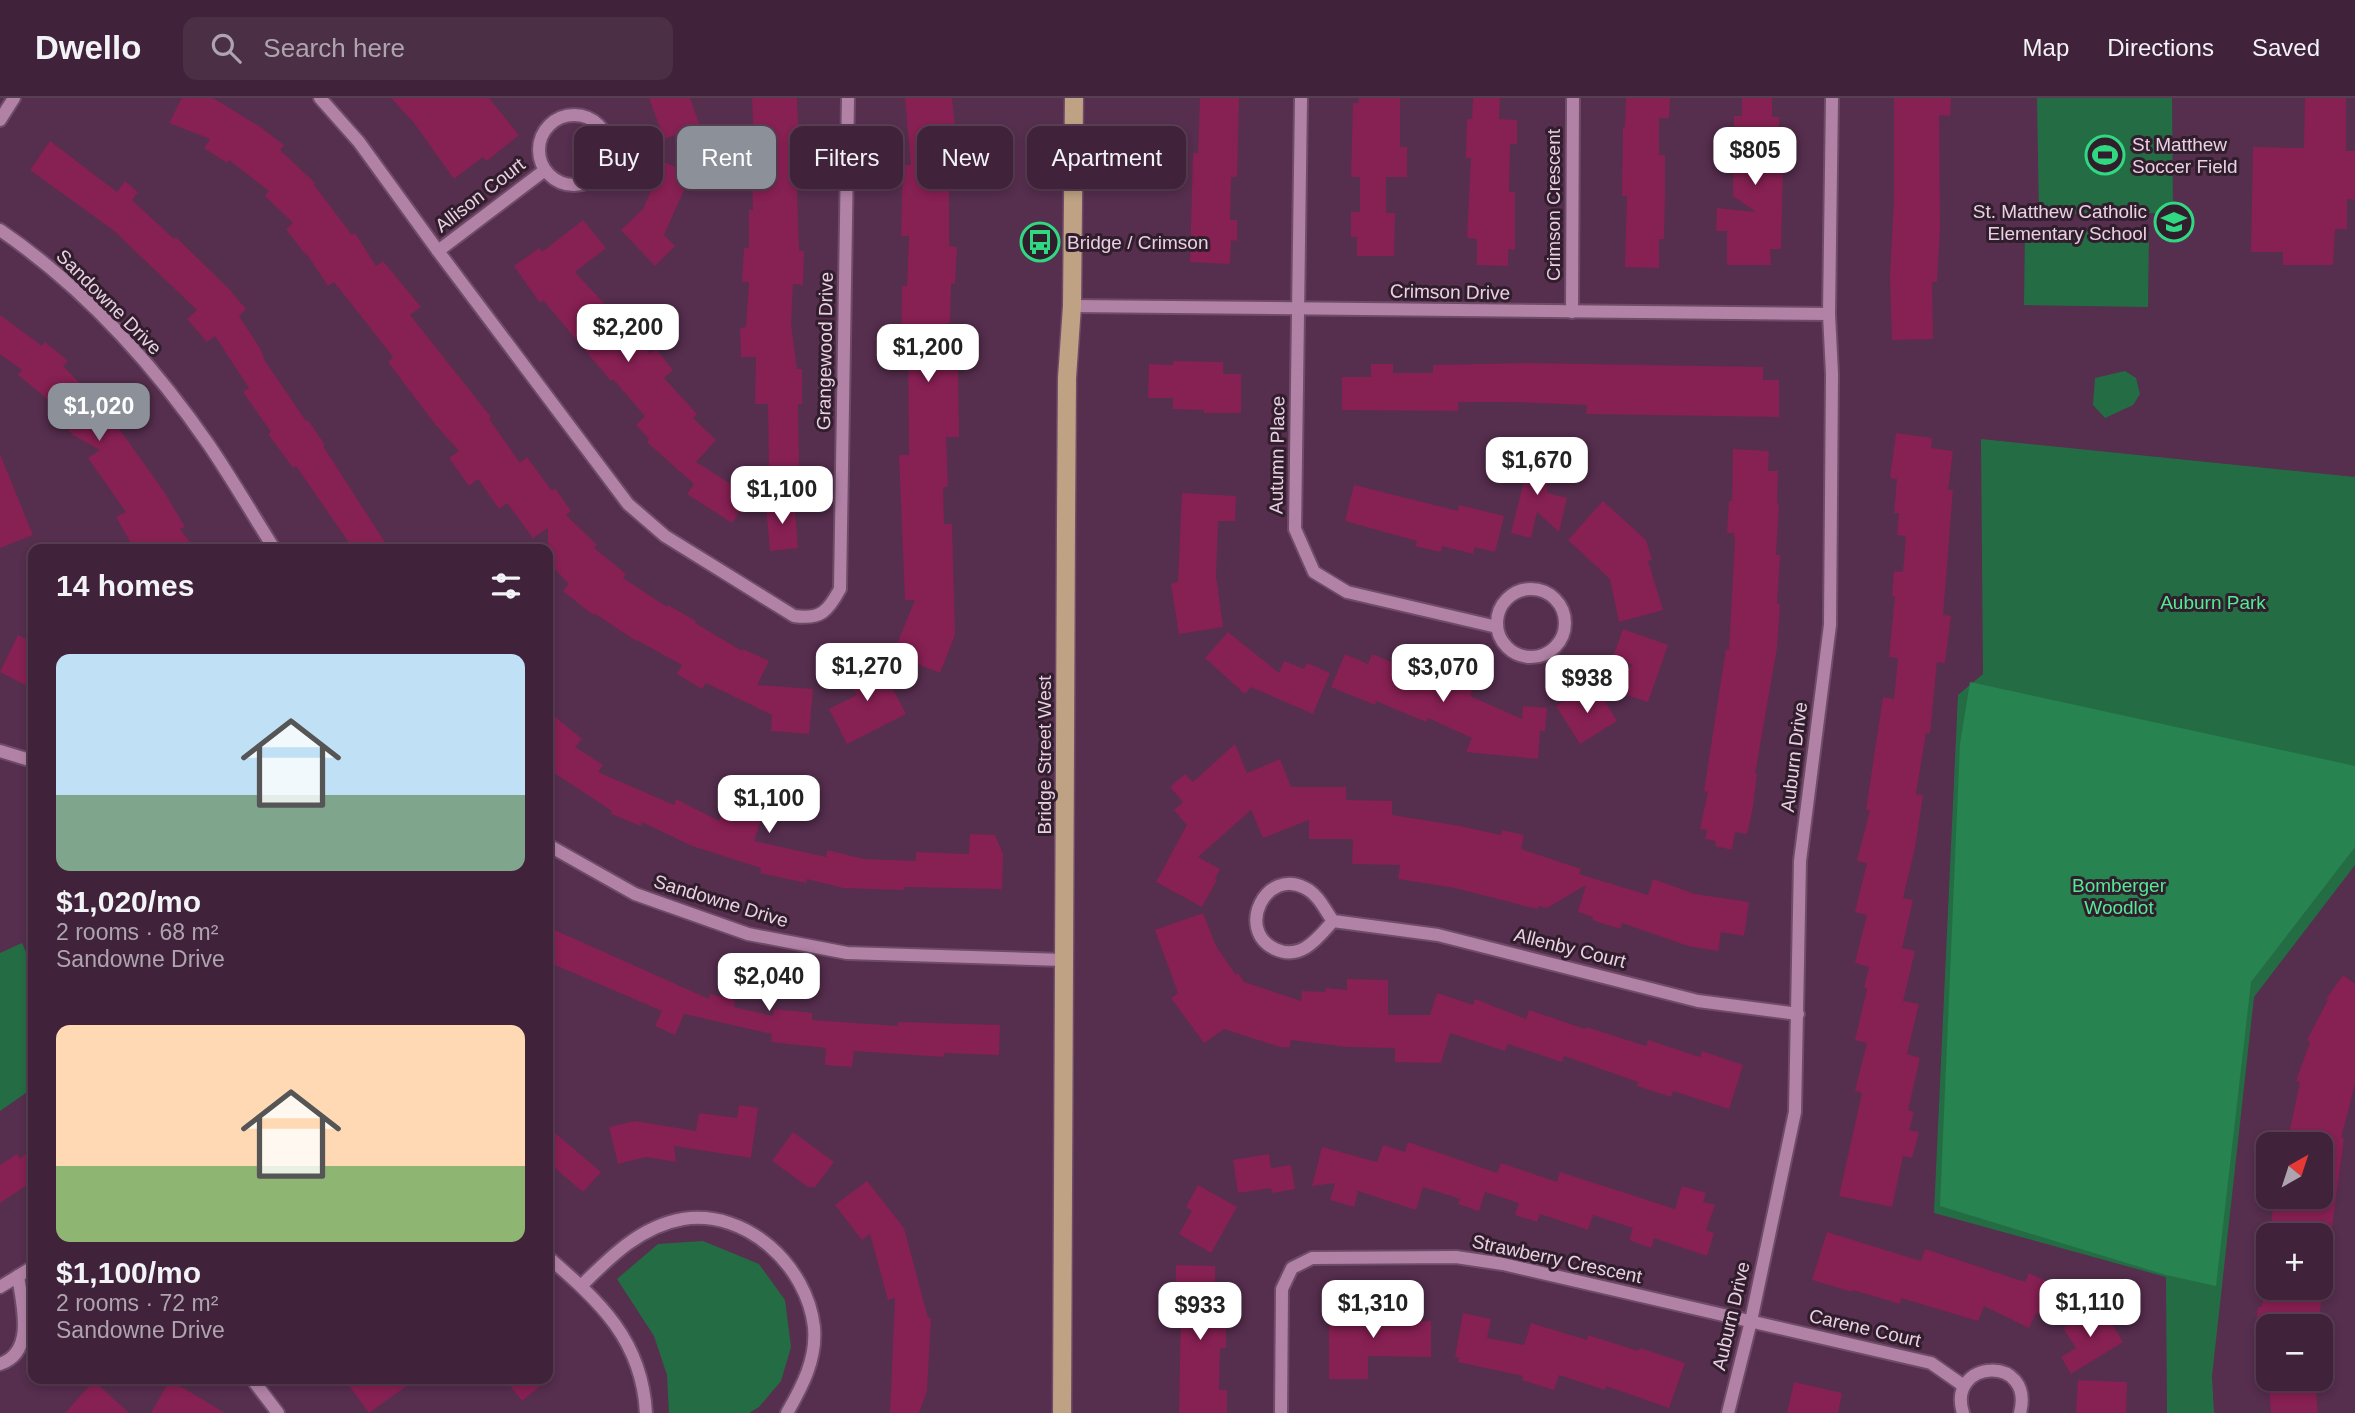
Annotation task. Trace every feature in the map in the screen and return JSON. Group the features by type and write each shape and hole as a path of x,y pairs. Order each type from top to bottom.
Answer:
{"main road":[{"name":"Bridge Street West","path":"1062,1413 1066,520 1074,98"}],"street":[{"path":"0,120 14,98"},
{"name":"Grangewood Drive","path":"320,98 359,142 628,503 645,521 665,536 794,616 811,618 830,608 840,589 848,98"},
{"path":"1297,310 1301,98"},
{"name":"Crimson Crescent","path":"1572,312 1573,98"},
{"name":"Auburn Drive","path":"1728,1413 1751,1321 1795,1112 1800,861 1830,625 1832,374 1829,314 1832,98"},
{"name":"Allison Court","path":"567,116 583,117 595,122 605,134 609,145 608,158 604,169 596,178 576,185 564,184 545,170 539,151 541,139 556,121 567,116"},
{"name":"Allison Court","path":"438,251 545,170"},
{"name":"Sandowne Drive","path":"0,230 32,252 97,312 161,382 209,445 271,544"},
{"name":"Crimson Drive","path":"1072,306 1829,314"},
{"name":"Autumn Place","path":"1297,310 1295,529 1314,572 1347,592 1497,627"},
{"path":"1528,588 1549,593 1563,609 1565,632 1551,651 1540,656 1528,657 1507,648 1497,627 1497,616 1508,597 1528,588"},
{"path":"0,751 28,759"},
{"name":"Sandowne Drive","path":"553,848 635,894 748,934 847,953 1064,960"},
{"path":"1294,884 1306,888 1316,897 1333,921 1310,946 1293,952 1270,947 1257,929 1255,916 1267,893 1277,887 1294,884"},
{"name":"Allenby Court","path":"1333,921 1437,935 1698,1001 1798,1014"},
{"path":"581,1286 629,1242 667,1224 683,1219 702,1219 749,1231 773,1248 793,1272 807,1297 814,1328 806,1379 787,1413"},
{"name":"Strawberry Crescent","path":"1281,1413 1282,1289 1292,1268 1312,1258 1456,1257 1503,1264 1751,1321"},
{"path":"553,1261 610,1317 634,1357 645,1392 646,1413"},
{"path":"0,1287 28,1270"},
{"path":"0,1364 19,1348 25,1330 18,1276"},
{"name":"Carene Court","path":"1751,1321 1931,1363 1964,1386"},
{"path":"1963,1413 1961,1396 1964,1386 1974,1375 1994,1370 2008,1374 2020,1387 2023,1399 2020,1413"},
{"path":"256,1384 278,1413"}],"green space":[{"name":"St Matthew Soccer Field","path":"2037,98 2172,98 2173,213 2039,214"},
{"name":"St Matthew Soccer Field","path":"2025,230 2149,232 2148,307 2024,305"},
{"path":"2125,371 2136,378 2140,394 2133,405 2105,418 2093,405 2095,378"},
{"name":"Bomberger Woodlot","path":"1981,439 2355,477 2355,865 2254,997 2212,1376 2214,1413 2167,1413 2166,1277 1934,1213 1958,695 1983,674"},
{"name":"Bomberger Woodlot","path":"1970,682 2355,766 2355,847 2251,982 2216,1286 2166,1275 1940,1206 1960,744"},
{"path":"22,943 28,957 28,1091 0,1111 0,953"},
{"path":"703,1241 759,1264 785,1300 791,1347 781,1381 759,1407 749,1413 669,1413 667,1375 654,1336 617,1279 658,1244"}],"building":[{"path":"182,98 213,98 284,145 280,150 315,183 352,235 355,233 376,266 383,261 421,307 410,315 491,417 489,419 520,463 527,457 552,491 555,488 571,511 566,515 597,545 594,548 626,574 623,578 667,607 668,605 696,621 695,623 742,651 743,649 769,661 757,685 813,689 809,734 771,731 772,715 706,683 702,689 677,674 682,665 636,641 594,613 593,615 563,591 569,584 553,567 553,544 548,544 548,528 533,538 507,503 499,509 478,479 469,486 449,458 459,451 388,362 393,357 334,282 328,286 286,229 293,223 265,196 269,191 229,160 227,163 204,148 210,139 169,123"},
{"path":"391,98 489,98 519,135 487,161 483,157 454,179 414,123"},
{"path":"649,98 690,98 700,126 677,126 677,134 664,139 663,126 659,126"},
{"path":"752,98 797,98 798,124 801,126 790,126 790,189 797,189 799,251 804,251 803,285 793,284 791,324 797,369 802,369 802,404 798,404 799,468 769,469 768,404 755,404 756,357 741,357 740,328 746,327 749,282 742,282 744,248 749,248 749,210 753,210 753,189 776,189 776,126 753,126"},
{"path":"905,98 952,98 955,126 917,126 917,189 949,189 949,246 957,247 955,284 951,283 950,323 947,323 946,364 958,365 959,437 946,437 948,487 943,487 944,524 952,524 955,635 940,673 893,654 915,600 905,600 899,455 909,455 908,352 901,355 902,286 907,286 909,236 901,236 903,165 911,165"},
{"path":"1200,98 1239,98 1237,177 1231,177 1230,220 1237,220 1237,241 1231,240 1230,264 1190,262 1193,153 1198,153"},
{"path":"1359,98 1400,98 1400,147 1407,147 1407,177 1386,177 1386,213 1395,213 1394,256 1357,256 1357,237 1351,237 1351,212 1360,212 1360,177 1351,177 1353,103 1359,103"},
{"path":"1473,98 1500,98 1499,119 1517,120 1517,144 1510,144 1509,192 1515,192 1515,250 1508,249 1508,266 1477,265 1477,239 1467,238 1471,158 1466,158 1467,119 1472,119"},
{"path":"1626,98 1670,98 1669,118 1659,118 1659,155 1665,155 1665,196 1664,239 1659,239 1659,268 1625,267 1627,196 1622,196"},
{"path":"1742,98 1772,98 1772,117 1779,117 1778,166 1783,165 1781,249 1770,249 1771,265 1727,265 1727,231 1716,231 1717,208 1756,212 1733,196 1734,116 1742,116"},
{"path":"1894,98 1951,98 1950,116 1939,115 1940,228 1937,282 1932,282 1933,339 1892,340 1890,277 1894,198"},
{"path":"2305,98 2346,98 2346,151 2355,151 2355,200 2347,199 2347,229 2335,229 2333,265 2283,265 2283,252 2251,252 2253,147 2304,148"},
{"path":"50,141 117,192 125,181 138,192 132,200 174,239 176,237 246,309 239,316 260,348 265,361 325,445 323,446 386,544 350,544 296,466 293,468 268,434 271,432 243,392 249,388 215,336 207,342 187,319 197,310 113,230 30,170"},
{"path":"664,162 677,168 677,189 684,189 664,235 675,246 655,266 621,230 643,209 652,189 663,189"},
{"path":"583,220 606,248 575,272 622,323 624,322 650,354 656,349 673,370 664,378 697,414 693,418 716,440 696,462 750,496 732,523 687,494 694,484 647,442 649,439 636,425 645,416 613,379 611,381 543,300 540,303 514,266 539,248 542,252"},
{"path":"0,315 42,346 45,342 68,361 63,366 119,424 117,426 163,490 185,527 180,529 191,544 132,544 116,517 126,512 88,458 100,450 73,435 50,411 56,406 18,375 22,370 0,354"},
{"path":"1173,361 1223,362 1223,374 1241,374 1241,413 1204,413 1204,410 1173,409 1173,398 1148,398 1149,364 1173,365"},
{"path":"1527,363 1763,367 1763,380 1779,380 1779,417 1586,414 1587,405 1510,402 1458,402 1458,411 1342,410 1342,377 1371,377 1371,364 1393,364 1393,373 1433,373 1433,365"},
{"path":"1896,433 1932,438 1931,448 1953,451 1948,490 1953,490 1943,615 1951,616 1945,663 1937,662 1930,733 1926,733 1916,794 1923,795 1915,848 1903,898 1913,900 1902,948 1915,951 1903,1001 1919,1004 1907,1054 1920,1058 1908,1110 1914,1112 1909,1130 1919,1132 1912,1158 1903,1156 1892,1207 1839,1196 1862,1093 1855,1091 1867,1043 1855,1040 1867,989 1864,988 1869,967 1855,963 1867,915 1855,912 1867,863 1857,861 1870,810 1866,810 1883,697 1894,699 1898,658 1889,657 1895,596 1892,596 1894,571 1903,572 1906,536 1897,535 1899,513 1894,513 1897,479 1890,478"},
{"path":"1733,449 1769,451 1768,471 1778,471 1776,555 1780,555 1777,604 1780,604 1777,648 1755,774 1753,807 1747,834 1735,832 1732,850 1715,846 1716,841 1705,839 1707,830 1700,829 1708,792 1704,791 1726,649 1729,650 1735,541 1734,533 1727,533 1729,501 1732,501"},
{"path":"1524,452 1548,452 1547,493 1567,498 1559,532 1537,512 1531,538 1511,533 1524,481"},
{"path":"0,454 33,535 0,548"},
{"path":"1354,485 1458,511 1459,505 1504,516 1495,552 1475,547 1473,554 1442,546 1441,552 1415,546 1417,541 1345,521"},
{"path":"1182,493 1236,496 1235,521 1218,521 1216,576 1223,627 1179,634 1171,584 1178,582"},
{"path":"794,500 798,548 770,551 766,506 770,509 770,502"},
{"path":"1603,501 1646,540 1652,560 1648,561 1663,610 1619,622 1610,579 1568,540"},
{"path":"1623,629 1668,645 1648,702 1600,686 1633,665 1613,657"},
{"path":"1228,632 1279,673 1284,661 1304,669 1307,663 1330,673 1313,714 1251,687 1245,694 1205,658"},
{"path":"18,635 28,640 28,679 25,685 0,672"},
{"path":"1345,654 1368,664 1372,654 1400,666 1402,660 1421,668 1424,663 1475,684 1470,696 1522,719 1523,706 1547,708 1545,731 1540,731 1538,759 1466,752 1472,738 1428,718 1426,722 1376,701 1375,705 1331,687"},
{"path":"876,658 906,714 847,744 829,709 857,695 845,674"},
{"path":"1597,688 1617,721 1580,744 1556,706 1576,693 1580,699"},
{"path":"553,715 582,739 575,747 603,765 598,772 674,805 676,799 719,821 723,808 761,820 754,841 826,857 827,850 864,859 916,861 916,852 969,854 970,834 995,835 1003,854 1002,889 843,888 807,879 806,883 760,873 761,868 692,846 642,822 641,826 611,814 612,811 553,772"},
{"path":"1235,744 1247,773 1280,759 1291,787 1346,787 1346,800 1392,801 1392,815 1501,835 1502,830 1524,835 1521,849 1581,869 1579,874 1648,895 1653,879 1695,894 1749,902 1744,936 1721,932 1718,951 1688,946 1622,923 1620,929 1592,920 1593,917 1578,912 1586,885 1547,908 1539,906 1537,909 1455,888 1398,879 1400,865 1352,864 1353,839 1309,839 1309,820 1263,838 1251,810 1198,857 1220,869 1202,907 1156,882 1187,825 1174,810 1183,802 1170,787 1185,774 1193,782"},
{"path":"1203,913 1216,946 1244,982 1301,1001 1302,991 1325,992 1326,988 1347,990 1347,979 1388,980 1388,1015 1430,1015 1437,993 1473,1005 1475,999 1526,1019 1529,1010 1646,1046 1648,1040 1700,1057 1702,1051 1743,1065 1729,1109 1673,1091 1671,1097 1637,1086 1638,1082 1564,1056 1562,1062 1508,1044 1505,1051 1450,1033 1441,1063 1395,1062 1395,1048 1347,1047 1291,1040 1290,1047 1280,1047 1224,1029 1204,1043 1171,998 1178,993 1155,930"},
{"path":"553,929 709,999 710,994 735,1000 734,1007 773,1016 774,1009 812,1013 812,1020 898,1026 898,1022 1000,1025 999,1055 944,1053 944,1057 854,1051 852,1067 825,1065 826,1048 771,1042 772,1034 684,1014 675,1035 655,1026 662,1011 553,964"},
{"path":"2343,975 2355,984 2355,1084 2341,1138 2344,1138 2333,1223 2271,1223 2273,1209 2333,1209 2333,1132 2290,1132 2300,1082 2296,1081 2310,1042 2307,1040 2328,1000 2326,999"},
{"path":"739,1105 758,1108 751,1158 674,1146 676,1162 646,1157 618,1164 609,1127 635,1121 696,1131 699,1113 737,1118"},
{"path":"553,1131 601,1172 583,1192 553,1166"},
{"path":"793,1132 834,1162 815,1187 808,1187 772,1161"},
{"path":"1408,1142 1497,1173 1501,1163 1557,1182 1560,1172 1675,1209 1682,1186 1706,1193 1703,1202 1715,1205 1706,1230 1714,1233 1707,1256 1654,1238 1651,1248 1629,1240 1633,1228 1593,1215 1588,1230 1540,1214 1537,1222 1515,1215 1519,1203 1485,1192 1479,1211 1458,1204 1460,1199 1423,1187 1416,1210 1358,1191 1354,1207 1330,1200 1335,1183 1312,1186 1322,1147 1377,1162 1383,1145 1405,1152"},
{"path":"28,1152 28,1184 0,1203 0,1165 17,1154 20,1159"},
{"path":"1269,1154 1271,1168 1291,1165 1295,1189 1272,1193 1271,1188 1238,1193 1233,1160"},
{"path":"867,1181 904,1228 928,1318 931,1318 927,1391 919,1413 890,1413 895,1298 888,1300 870,1234 862,1240 835,1205"},
{"path":"1198,1185 1237,1207 1211,1253 1179,1234 1192,1211 1186,1207"},
{"path":"1827,1232 1921,1261 1925,1249 2025,1282 2029,1273 2071,1293 2057,1323 2036,1313 2029,1328 1984,1306 1978,1321 1901,1298 1900,1304 1853,1290 1852,1292 1812,1280"},
{"path":"1176,1265 1215,1266 1215,1324 1226,1324 1226,1348 1220,1348 1219,1390 1227,1390 1227,1413 1179,1413 1181,1313 1176,1313"},
{"path":"2263,1300 2322,1300 2319,1314 2257,1314 2258,1307 2262,1307"},
{"path":"2101,1306 2123,1342 2071,1374 2061,1357 2076,1348 2063,1328"},
{"path":"1329,1310 1411,1310 1411,1322 1431,1321 1431,1357 1368,1356 1368,1379 1329,1379"},
{"path":"1463,1313 1491,1319 1487,1338 1524,1345 1531,1323 1587,1340 1588,1335 1638,1351 1640,1348 1685,1363 1669,1408 1606,1386 1605,1390 1559,1375 1554,1390 1522,1380 1523,1376 1458,1362 1459,1357 1455,1357"},
{"path":"2078,1380 2127,1382 2126,1413 2076,1413"},
{"path":"1794,1382 1842,1393 1838,1413 1787,1413"},
{"path":"91,1384 97,1384 129,1413 65,1413"},
{"path":"168,1384 177,1384 225,1413 151,1413"},
{"path":"348,1384 409,1384 369,1413"},
{"path":"509,1384 543,1384 522,1401"},
{"path":"2269,1391 2316,1391 2318,1413 2271,1413"}],"place":[{"name":"St Matthew Soccer Field","path":"2105,155"},
{"name":"St. Matthew Catholic Elementary School","path":"2174,222"},
{"name":"Bridge / Crimson","path":"1040,242"}],"park label":[{"name":"Auburn Park","path":"2213,602"}]}
